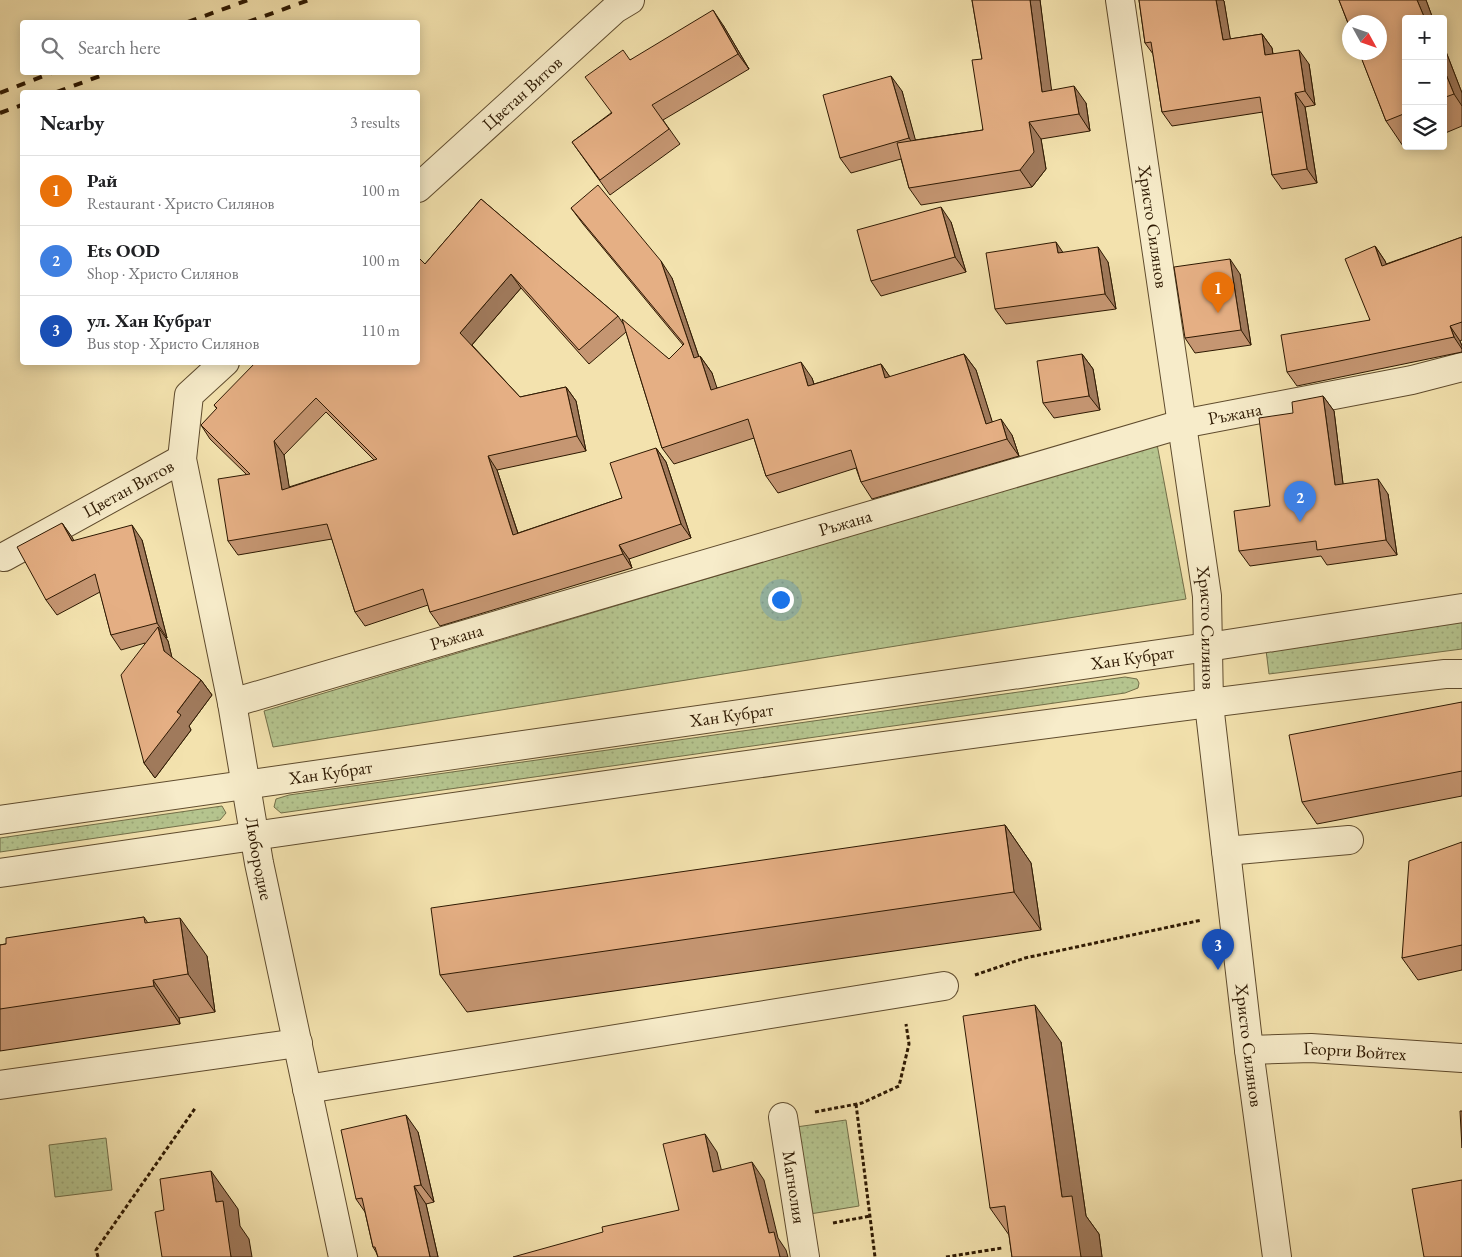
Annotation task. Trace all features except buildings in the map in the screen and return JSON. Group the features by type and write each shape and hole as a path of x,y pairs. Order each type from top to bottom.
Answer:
{"street":[{"name":"Цветан Витов","path":"420,186 615,9 630,0"},
{"name":"Христо Силянов","path":"1120,0 1207,596 1210,704 1249,1050 1277,1257"},
{"name":"Цветан Витов","path":"4,557 182,459 189,395 222,365"},
{"name":"Ръжана","path":"232,703 1182,424 1412,380 1462,368"},
{"name":"Любородие","path":"182,459 232,703 247,784 254,836 343,1257"},
{"name":"Хан Кубрат","path":"0,820 1208,647 1462,608"},
{"path":"0,873 955,735 1436,675 1462,674"},
{"path":"1226,851 1349,840"},
{"path":"307,1089 944,986"},
{"path":"0,1085 298,1043"},
{"name":"Георги Войтех","path":"1249,1050 1311,1048 1462,1058"},
{"name":"Магнолия","path":"783,1117 805,1257"}],"path":[{"path":"944,986 1025,958 1233,914"},
{"path":"783,1117 856,1104 899,1086 909,1044 901,993"},
{"path":"856,1104 875,1257"},
{"path":"98,1257 96,1250 196,1107"},
{"path":"946,1257 1002,1248"}],"green space":[{"path":"1157,444 1186,599 273,747 264,711"},
{"path":"1462,622 1462,649 1269,674 1266,650"},
{"path":"1125,677 1137,679 1139,683 1138,688 1125,693 281,813 274,807 276,799 289,795"},
{"path":"222,806 226,813 220,820 0,852 0,838"},
{"path":"846,1120 859,1206 810,1214 796,1127"},
{"path":"106,1138 112,1190 55,1197 49,1145"}],"railway":[{"path":"193,20 248,0"},
{"path":"254,20 309,0"},
{"path":"0,93 46,75"},
{"path":"62,90 103,75"},
{"path":"0,113 20,106"}],"place":[{"name":"Рай","path":"1218,313"},
{"name":"Ets OOD","path":"1300,522"},
{"name":"ул. Хан Кубрат","path":"1218,970"}]}
